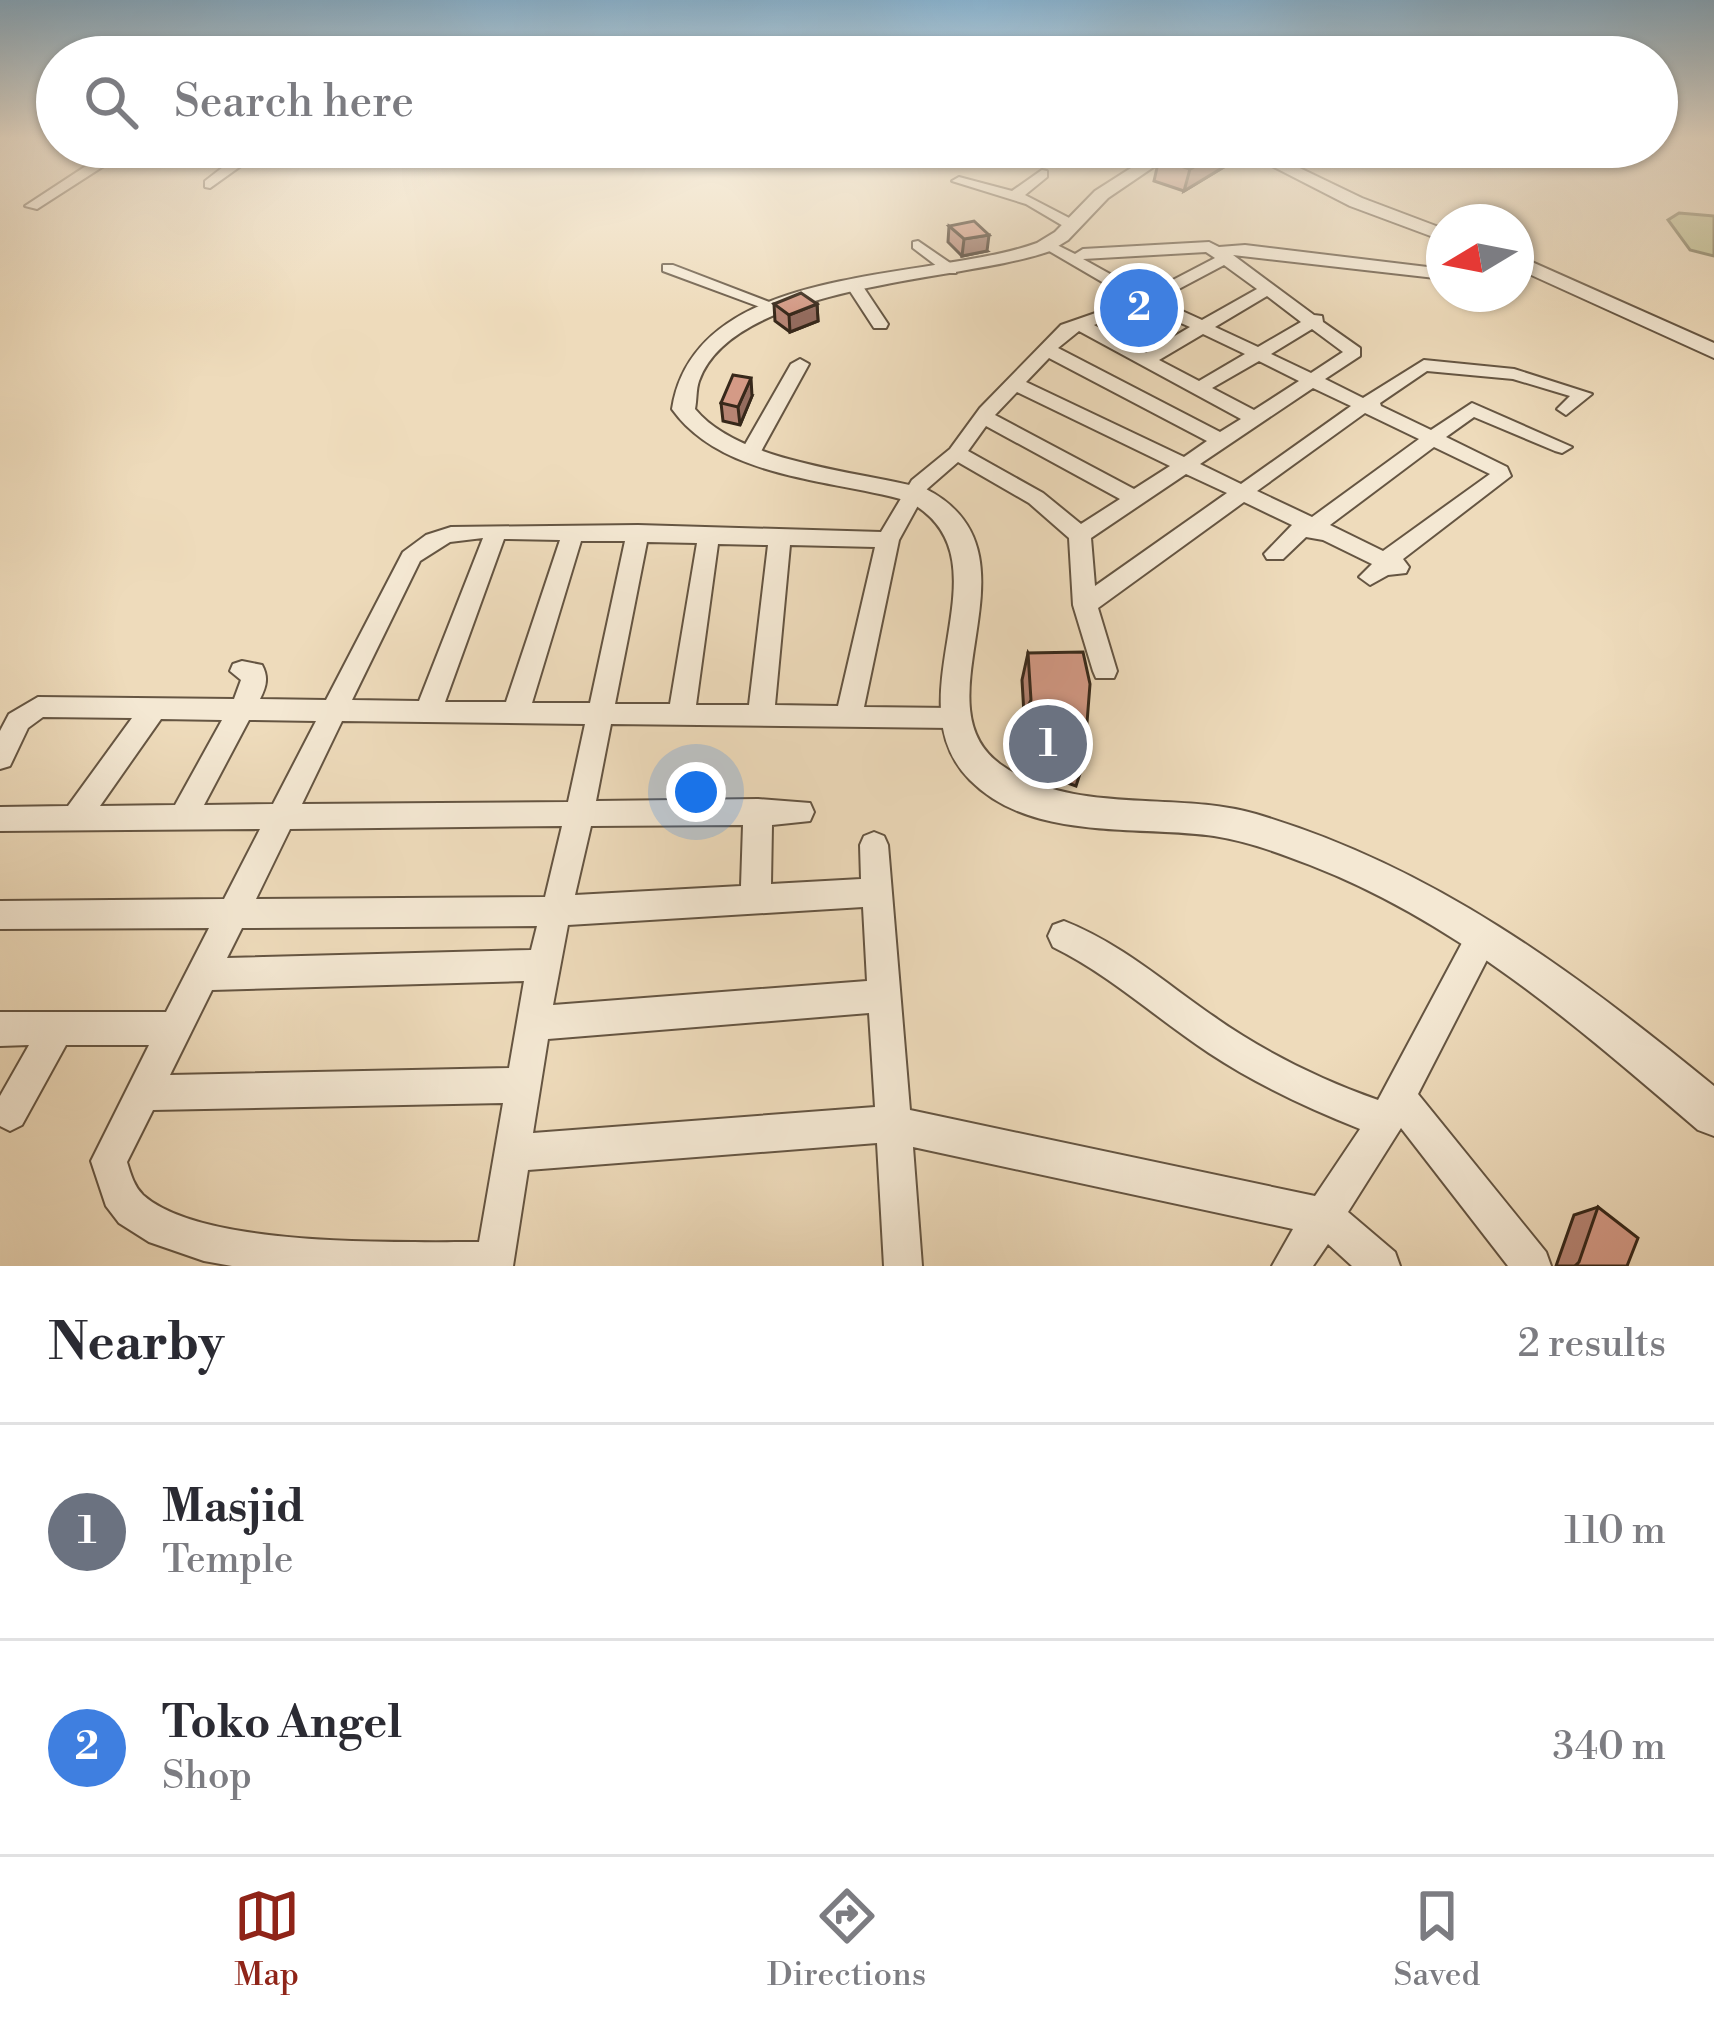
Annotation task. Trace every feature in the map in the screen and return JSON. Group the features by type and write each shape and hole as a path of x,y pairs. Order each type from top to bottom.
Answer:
{"street":[{"path":"32,206 48,196"},
{"path":"1017,196 1103,272 1151,301 1494,467 1502,476 1389,558 1398,567"},
{"path":"1065,240 1103,196"},
{"path":"1344,196 1426,228"},
{"path":"1065,240 1103,272"},
{"path":"1080,536 1354,352 1316,320 1209,247 1065,240 776,308 742,322 711,346 686,382 682,400 686,421 705,438 749,455 851,475 916,494 942,507 963,546 968,582 952,718 961,742 982,771 1048,803 1087,813 1203,817 1252,829 1436,905 1555,988 1714,1114"},
{"path":"918,245 951,270"},
{"path":"849,716 888,541 919,485 957,453 984,417 1067,329 1151,301 1223,255 1245,250 1426,272"},
{"path":"668,268 776,308"},
{"path":"1534,272 1714,351"},
{"path":"854,286 880,323"},
{"path":"1146,360 1268,289"},
{"path":"1199,388 1316,320"},
{"path":"1079,324 1254,418"},
{"path":"1048,350 1222,441"},
{"path":"749,455 800,364"},
{"path":"1372,407 1370,401 1420,366 1475,368 1583,394 1599,409"},
{"path":"1475,368 1566,409"},
{"path":"1015,384 1398,567"},
{"path":"1540,436 1583,394"},
{"path":"1085,605 1360,408 1372,407"},
{"path":"1275,554 1301,529 1325,530 1476,408 1562,447"},
{"path":"984,417 1135,498"},
{"path":"957,453 1047,505 1080,536 1085,605 1105,671"},
{"path":"638,532 579,818 543,965 494,1263 334,1262 186,1242 134,1213 118,1193 109,1161 411,557 422,545 458,532 638,532 709,532 888,541"},
{"path":"428,712 496,532"},
{"path":"517,712 572,532"},
{"path":"681,716 709,532"},
{"path":"761,716 780,535"},
{"path":"1370,578 1383,567 1398,567"},
{"path":"184,815 244,710 255,677 242,671"},
{"path":"0,758 18,721 38,706 952,718"},
{"path":"76,817 154,708"},
{"path":"756,899 758,811"},
{"path":"0,819 284,814 579,818 800,812"},
{"path":"874,845 903,1266"},
{"path":"0,915 555,911 876,892"},
{"path":"1064,936 1091,949 1295,1088 1392,1108 1532,1266"},
{"path":"1291,1266 1392,1108 1482,937"},
{"path":"205,974 543,965"},
{"path":"536,1023 883,996"},
{"path":"10,1113 56,1028"},
{"path":"0,1029 175,1029"},
{"path":"145,1093 526,1085"},
{"path":"514,1153 890,1124 1326,1217 1381,1266"}],"green space":[{"path":"1679,213 1714,216 1714,256 1690,250 1668,220"}],"building":[{"path":"974,221 989,235 964,239 949,226"},
{"path":"801,293 817,304 789,315 774,304"},
{"path":"733,375 751,378 738,407 721,403"},
{"path":"1083,652 1090,684 1084,761 1014,736 1031,700 1028,653"},
{"path":"1598,1207 1638,1238 1627,1266 1575,1266"}],"place":[{"name":"Toko Angel","path":"1139,308"},
{"name":"Masjid","path":"1048,744"}]}
